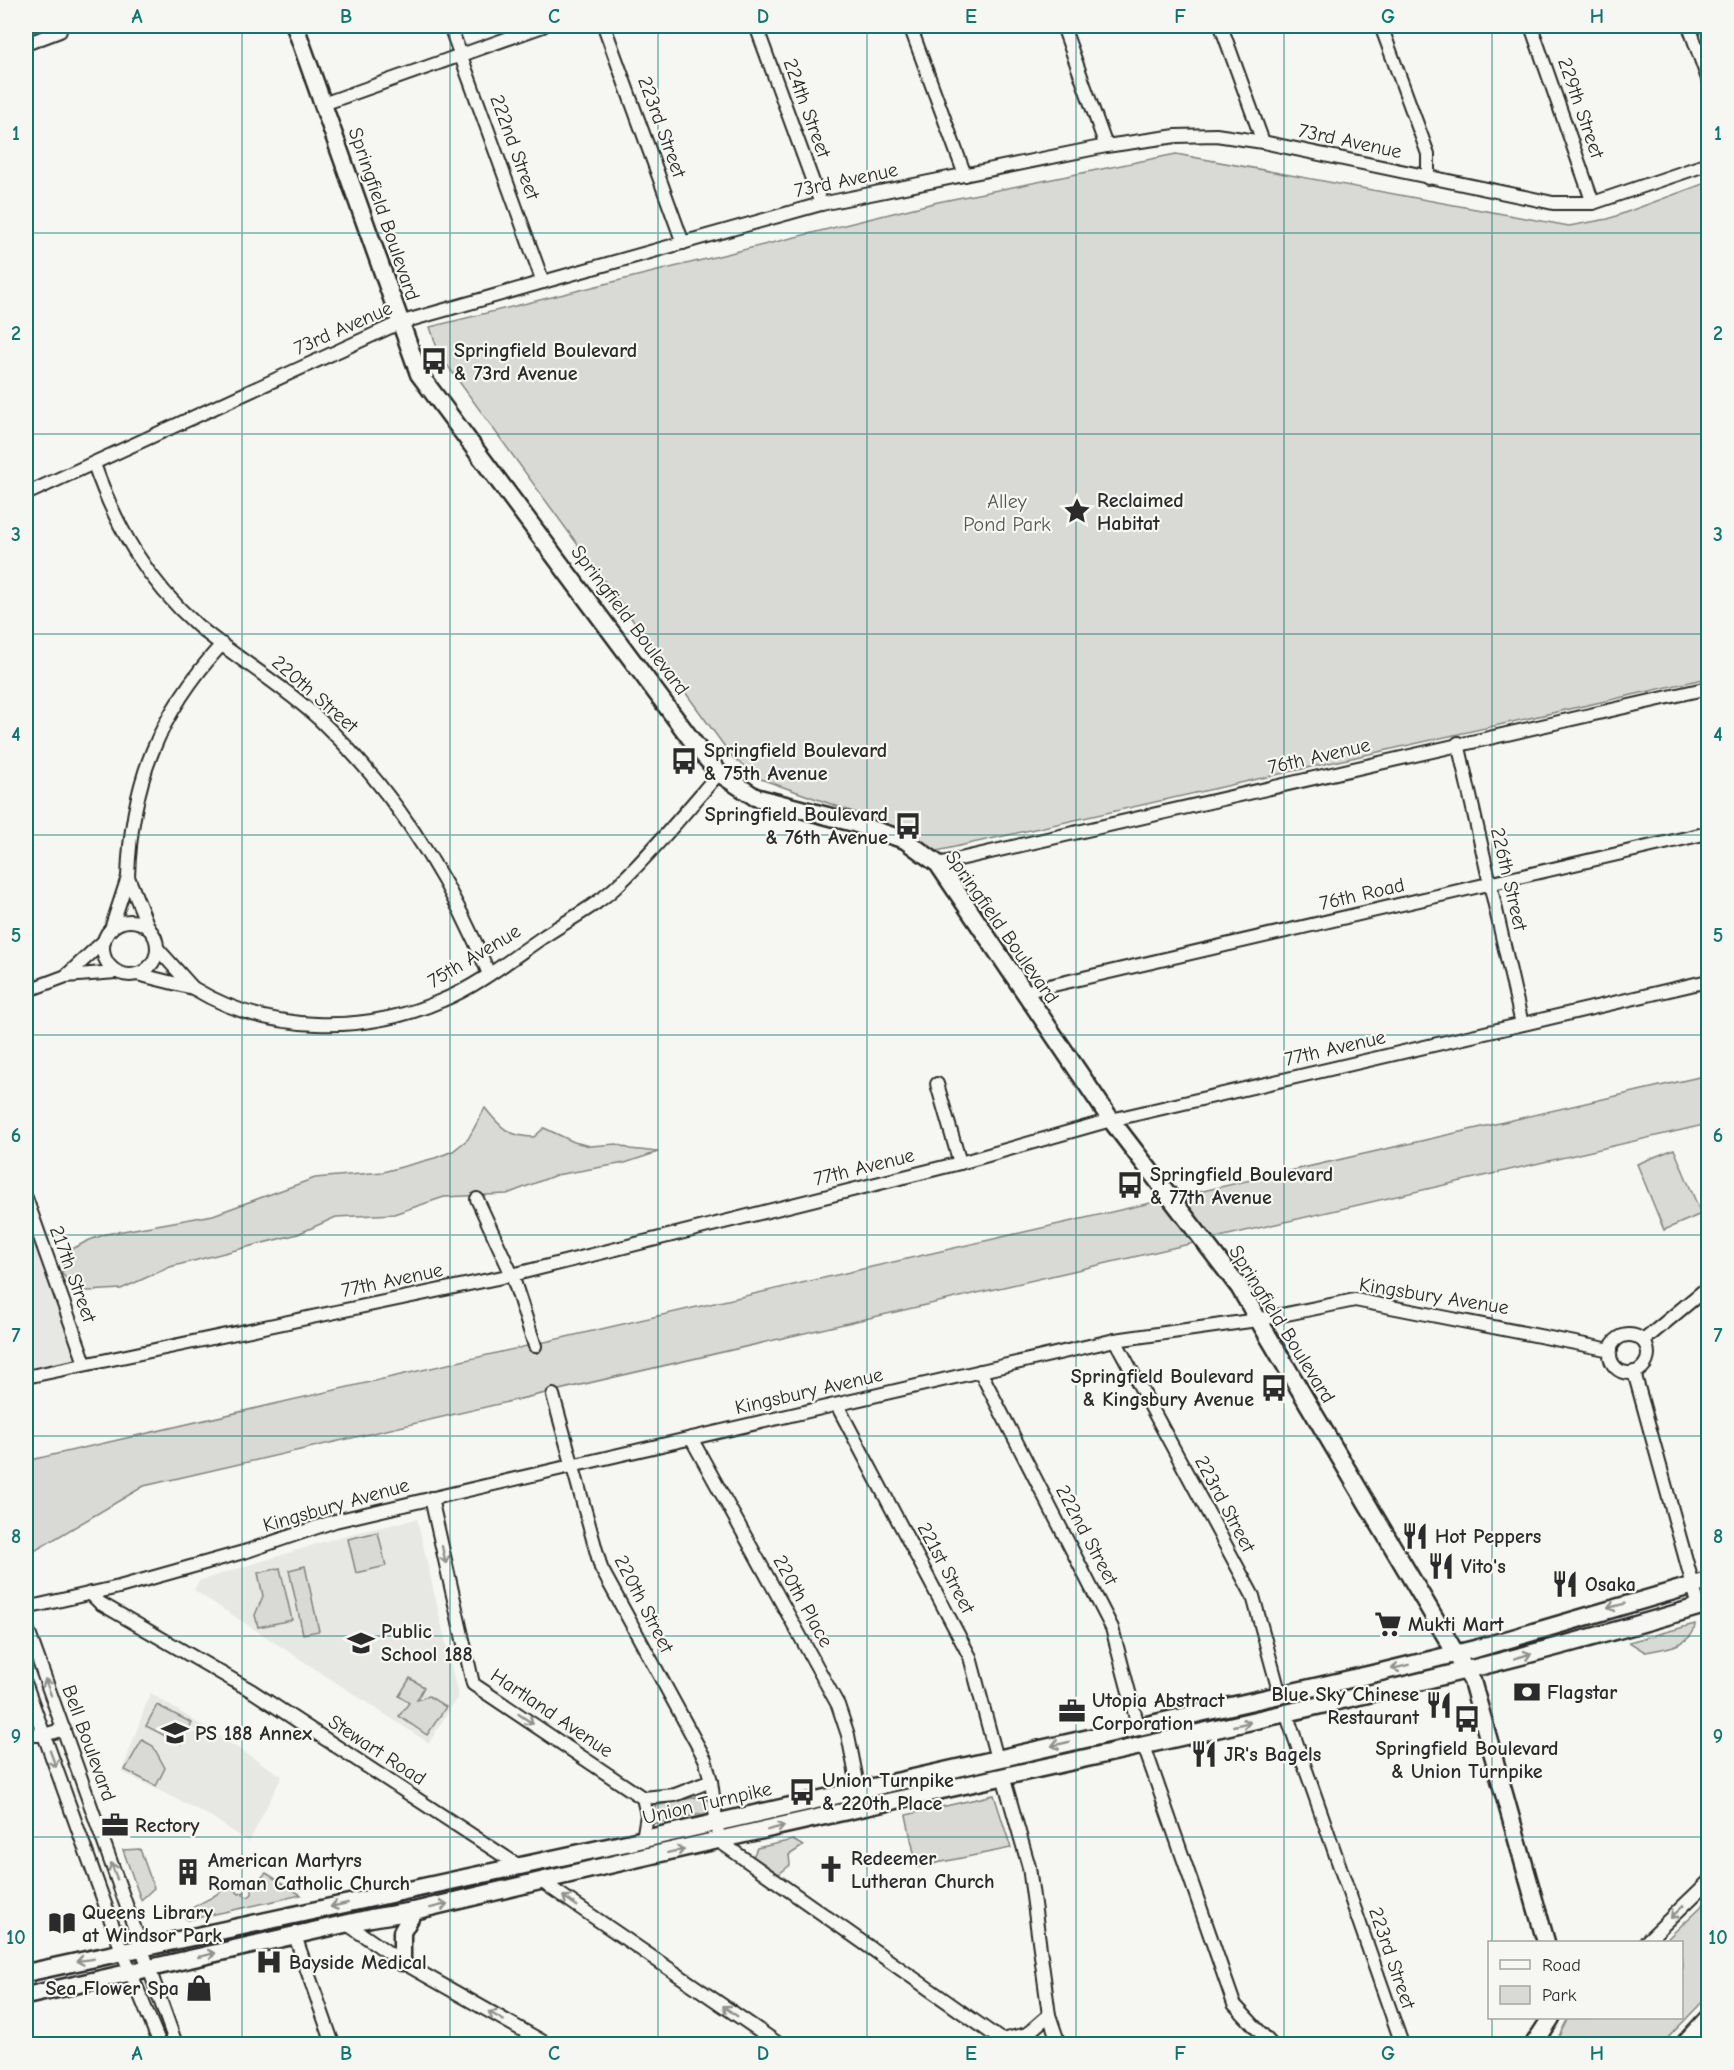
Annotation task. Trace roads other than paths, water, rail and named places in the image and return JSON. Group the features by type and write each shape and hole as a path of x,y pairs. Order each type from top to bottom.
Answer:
{"highway":[{"path":"1685,2044 1708,2019"},
{"path":"1698,2044 1708,2034"}],"main road":[{"name":"Springfield Boulevard","path":"295,26 399,324 419,374 719,773 755,797 850,822 905,840 938,864 1111,1120 1239,1287 1467,1672 1479,1701 1546,1941"},
{"name":"Union Turnpike","path":"26,1974 716,1823 1280,1695 1457,1653 1701,1583"},
{"name":"Union Turnpike","path":"26,1996 347,1923 414,1911 1467,1672 1704,1606"},
{"path":"402,1962 402,1932 414,1911"},
{"path":"1534,2044 1550,2019"}],"street":[{"name":"222nd Street","path":"450,26 543,282"},
{"path":"323,104 543,26"},
{"name":"223rd Street","path":"604,26 683,243"},
{"name":"224th Street","path":"756,26 821,204"},
{"path":"910,26 965,175"},
{"path":"1063,26 1106,146"},
{"path":"1221,26 1263,142"},
{"path":"1381,26 1428,154 1428,178"},
{"name":"229th Street","path":"1531,26 1593,202"},
{"path":"1689,26 1708,79"},
{"path":"26,44 60,31"},
{"name":"73rd Avenue","path":"26,494 399,324 821,204 1106,146 1176,136 1216,135 1263,142 1552,203 1593,202 1702,166 1708,160"},
{"name":"220th Street","path":"94,464 119,526 150,575 198,626 278,684 319,718 381,785 436,864 467,921 489,974"},
{"path":"66,976 104,941 111,929 128,877 129,844 136,797 154,744 181,695 222,644"},
{"name":"76th Avenue","path":"938,864 1458,743 1708,688"},
{"name":"226th Street","path":"1458,743 1522,1024"},
{"name":"75th Avenue","path":"137,974 193,988 237,1009 266,1017 321,1025 355,1024 405,1014 461,992 619,884 719,773"},
{"name":"76th Road","path":"1023,992 1708,833"},
{"path":"26,992 66,976 116,972 137,974 153,961 157,948 128,877"},
{"path":"111,929 131,921 149,929"},
{"path":"104,941 106,961 116,972"},
{"name":"75th Avenue","path":"157,948 193,988"},
{"name":"77th Avenue","path":"26,1377 512,1275 960,1163 1111,1120 1708,981"},
{"path":"937,1084 960,1163"},
{"name":"217th Street","path":"26,1198 85,1363"},
{"path":"477,1199 512,1275 536,1346"},
{"path":"1643,1341 1708,1287"},
{"name":"Kingsbury Avenue","path":"26,1608 247,1551 336,1521 431,1498 1115,1340 1257,1320 1355,1300 1611,1350"},
{"path":"1624,1336 1637,1336 1643,1341 1648,1359 1645,1365 1634,1372 1619,1370 1614,1365 1611,1350 1613,1344 1624,1336"},
{"name":"223rd Street","path":"1115,1340 1253,1596 1280,1695"},
{"name":"222nd Street","path":"980,1371 1112,1628 1138,1726"},
{"path":"1634,1372 1701,1583 1704,1606"},
{"name":"220th Street","path":"554,1395 571,1466 601,1568 705,1759 711,1781 716,1823"},
{"name":"221st Street","path":"837,1405 970,1657 997,1759"},
{"name":"220th Place","path":"691,1438 838,1705 848,1735 859,1791"},
{"name":"Hartland Avenue","path":"431,1498 473,1684 643,1798"},
{"name":"Stewart Road","path":"90,1593 100,1603 252,1691 519,1866"},
{"name":"Bell Boulevard","path":"26,1625 176,2044"},
{"name":"Bell Boulevard","path":"26,1684 123,1954 160,2044"},
{"name":"223rd Street","path":"1286,1713 1402,2044"},
{"path":"26,1735 44,1735 64,1729"},
{"path":"1144,1746 1234,2004 1271,2044"},
{"path":"1002,1776 1029,1867 1040,1934 1049,2015 1059,2044"},
{"path":"643,1839 647,1815 643,1798 675,1795 711,1781"},
{"path":"716,1823 719,1841 1004,2042 1027,2034 1049,2015"},
{"path":"541,1881 778,2044"},
{"path":"1647,1941 1708,1882"},
{"path":"347,1923 402,1962 547,2044"},
{"path":"295,1936 333,2044"}],"place":[{"name":"Springfield Boulevard & 73rd Avenue","path":"434,361"},
{"name":"Reclaimed Habitat","path":"1077,511"},
{"name":"Springfield Boulevard & 75th Avenue","path":"684,761"},
{"name":"Springfield Boulevard & 76th Avenue","path":"908,826"},
{"name":"Springfield Boulevard & 77th Avenue","path":"1130,1185"},
{"name":"Springfield Boulevard & Kingsbury Avenue","path":"1274,1388"},
{"name":"Hot Peppers","path":"1415,1536"},
{"name":"Vito's","path":"1441,1566"},
{"name":"Osaka","path":"1565,1584"},
{"name":"Mukti Mart","path":"1388,1624"},
{"name":"Public School 188","path":"361,1643"},
{"name":"Flagstar","path":"1527,1692"},
{"name":"Blue Sky Chinese Restaurant","path":"1439,1705"},
{"name":"Utopia Abstract Corporation","path":"1072,1711"},
{"name":"Springfield Boulevard & Union Turnpike","path":"1467,1719"},
{"name":"PS 188 Annex","path":"175,1733"},
{"name":"JR's Bagels","path":"1204,1754"},
{"name":"Union Turnpike & 220th Place","path":"802,1792"},
{"name":"Rectory","path":"115,1825"},
{"name":"Redeemer Lutheran Church","path":"831,1869"},
{"name":"American Martyrs Roman Catholic Church","path":"188,1872"},
{"name":"Queens Library at Windsor Park","path":"62,1923"},
{"name":"Bayside Medical","path":"269,1962"},
{"name":"Sea Flower Spa","path":"199,1988"}],"park label":[{"name":"Alley Pond Park","path":"1007,512"}]}
